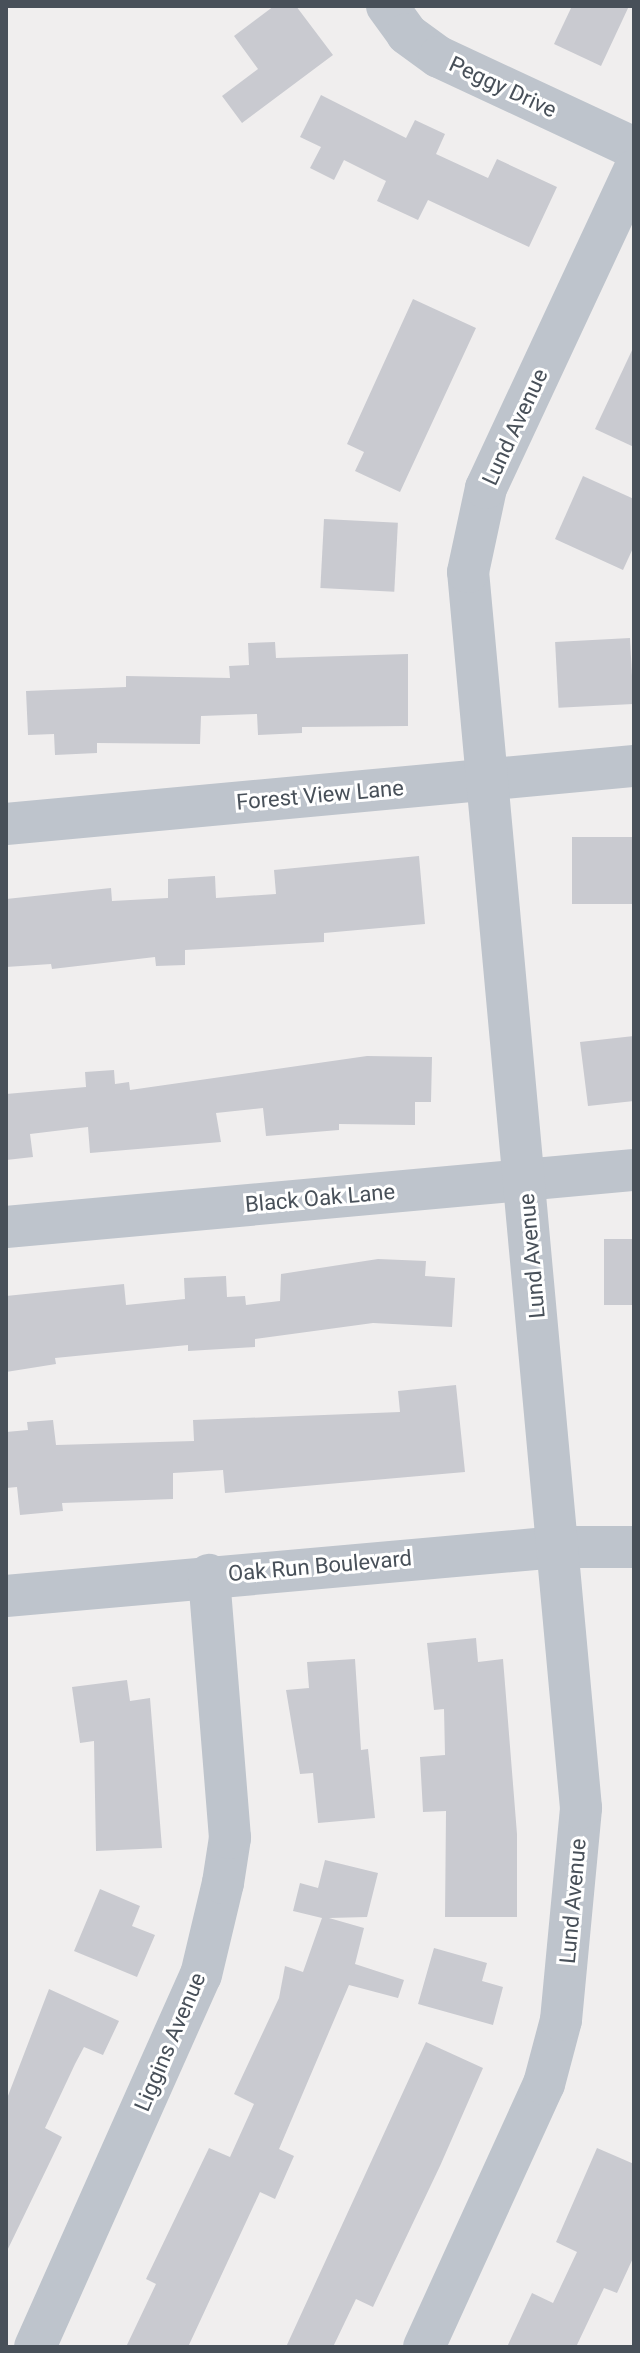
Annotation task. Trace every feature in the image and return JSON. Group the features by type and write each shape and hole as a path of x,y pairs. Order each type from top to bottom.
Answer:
{"street":[{"name":"Peggy Drive","path":"387,6 407,34 439,57 634,148"},
{"name":"Lund Avenue","path":"424,2347 544,2084 561,2020 581,1808 468,572 486,488 634,171"},
{"name":"Forest View Lane","path":"6,824 634,766"},
{"name":"Black Oak Lane","path":"6,1227 634,1170"},
{"name":"Oak Run Boulevard","path":"6,1596 209,1575 558,1547 634,1547"},
{"name":"Liggins Avenue","path":"35,2347 201,1975 223,1883 230,1838 209,1575"}],"building":[{"path":"274,6 296,6 333,55 242,123 222,96 258,69 234,36"},
{"path":"572,6 629,6 601,66 554,44"},
{"path":"321,95 406,138 415,120 445,134 436,154 488,178 497,159 557,187 529,247 428,200 418,220 377,201 386,181 344,160 334,180 310,168 321,147 300,137"},
{"path":"413,299 476,328 400,492 355,471 364,452 347,444"},
{"path":"634,346 634,447 595,429"},
{"path":"583,476 634,499 634,546 623,570 555,539"},
{"path":"324,519 398,523 394,592 320,588"},
{"path":"630,638 633,704 559,708 555,642"},
{"path":"275,642 276,658 408,654 408,726 302,727 302,733 258,735 257,714 201,716 200,744 97,743 97,753 55,755 54,734 28,735 26,691 126,687 126,676 230,678 229,666 249,665 248,643"},
{"path":"572,837 634,837 634,904 572,904"},
{"path":"419,856 425,924 324,933 324,942 185,950 185,965 156,966 155,957 52,969 51,964 6,967 6,899 111,888 112,901 168,898 168,879 215,876 216,898 276,894 274,870"},
{"path":"634,1036 634,1101 588,1106 580,1042"},
{"path":"367,1056 432,1057 431,1102 415,1102 415,1125 339,1124 339,1130 266,1136 263,1108 216,1113 221,1142 90,1153 88,1127 30,1134 33,1157 6,1160 6,1094 86,1087 85,1072 114,1070 115,1084 129,1082 130,1090"},
{"path":"604,1239 634,1239 634,1305 604,1305"},
{"path":"378,1259 426,1261 425,1276 455,1278 452,1327 373,1323 255,1339 255,1347 188,1351 188,1345 55,1358 56,1364 6,1372 6,1296 124,1284 126,1305 185,1299 184,1278 226,1276 227,1297 245,1296 246,1305 280,1301 281,1274"},
{"path":"456,1385 465,1472 225,1493 223,1470 173,1473 173,1499 62,1503 63,1511 20,1515 17,1487 6,1488 6,1432 28,1430 27,1422 53,1420 56,1445 194,1441 193,1420 400,1412 398,1391"},
{"path":"476,1638 478,1662 503,1659 517,1834 517,1917 445,1917 446,1811 423,1812 420,1757 445,1755 444,1709 434,1710 427,1643"},
{"path":"355,1659 361,1750 368,1749 375,1818 318,1823 313,1773 300,1774 286,1690 309,1688 307,1662"},
{"path":"127,1680 130,1701 150,1698 162,1848 96,1851 94,1741 80,1743 72,1687"},
{"path":"325,1860 378,1873 367,1917 329,1918 364,1928 355,1964 404,1980 398,1998 349,1985 279,2149 294,2156 275,2199 260,2192 188,2347 126,2347 156,2284 146,2279 209,2148 230,2157 254,2104 234,2094 279,1998 285,1966 303,1972 322,1918 293,1911 300,1883 318,1888"},
{"path":"100,1889 140,1906 132,1926 155,1935 137,1977 74,1951"},
{"path":"434,1948 487,1963 482,1981 503,1987 493,2025 418,2004"},
{"path":"49,1989 119,2021 103,2055 84,2047 75,2064 45,2128 62,2137 6,2253 6,2101"},
{"path":"426,2042 483,2068 440,2166 373,2307 356,2299 333,2347 286,2347"},
{"path":"597,2148 634,2164 634,2256 617,2293 604,2288 576,2347 507,2347 532,2293 553,2303 577,2252 556,2242"}]}
